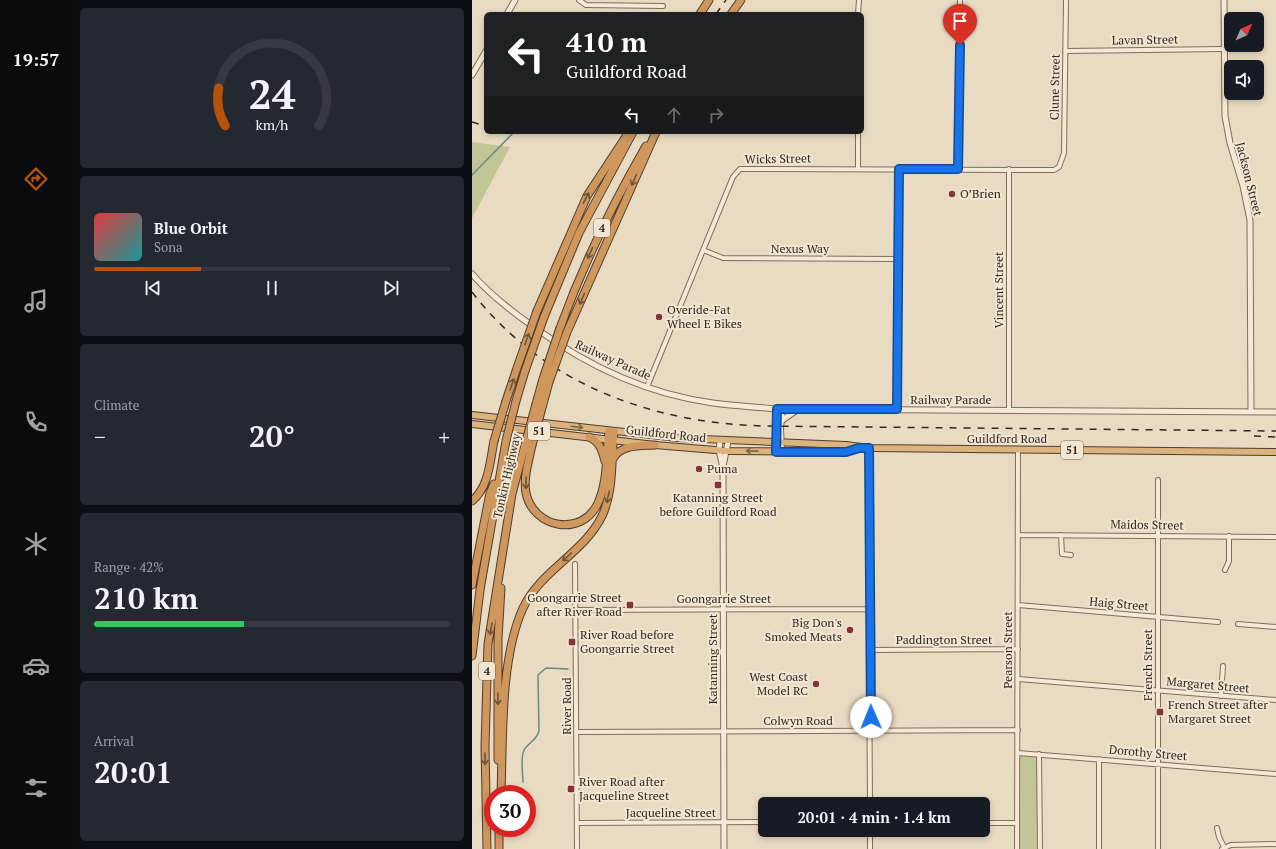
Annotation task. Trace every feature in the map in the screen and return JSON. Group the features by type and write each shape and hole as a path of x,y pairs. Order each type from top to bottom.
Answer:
{"highway":[{"path":"701,12 709,0"},
{"path":"732,12 741,0"},
{"path":"472,501 481,492 486,478 494,441 506,401 537,311 587,196 628,134"},
{"name":"Tonkin Highway","path":"472,656 480,590 499,473 516,401 525,371 544,317 579,233 632,134"},
{"path":"564,330 654,134"},
{"name":"Tonkin Highway","path":"487,849 485,746 488,644 512,494 528,445 546,380 564,330 574,289 618,194 654,134"},
{"name":"Guildford Road","path":"472,415 611,435 656,445 727,451 779,452 846,452 859,448"},
{"name":"Guildford Road","path":"472,424 589,437 611,435 728,442 846,445 859,448 1276,452"},
{"path":"501,785 508,672 512,644 523,608 543,580 584,542 595,529 606,503 611,435"},
{"path":"589,437 596,440 600,445 609,464"},
{"path":"528,445 525,479 526,492 533,510 539,517 553,525 575,524 593,512 601,494 609,464 619,450 656,445"},
{"name":"Tonkin Highway","path":"472,585 490,493 499,473"},
{"path":"500,785 498,639 504,548"},
{"path":"499,837 499,849"}],"street":[{"path":"508,12 515,0"},
{"path":"858,0 858,12"},
{"path":"958,169 960,0"},
{"name":"Clune Street","path":"1054,170 1061,166 1064,153 1066,0"},
{"name":"Jackson Street","path":"1224,0 1223,49 1225,116 1230,143 1243,186 1250,220 1251,412"},
{"path":"580,1 591,6 663,6"},
{"name":"Lavan Street","path":"1066,51 1223,49"},
{"path":"472,75 484,54"},
{"path":"858,134 858,168"},
{"name":"Wicks Street","path":"647,387 733,177 740,169 858,168 1054,170"},
{"path":"897,409 899,169"},
{"name":"Vincent Street","path":"1009,169 1009,410"},
{"name":"Nexus Way","path":"703,250 723,258 898,259"},
{"name":"Railway Parade","path":"472,274 500,303 568,352 627,380 647,387 706,402 780,409 1276,412"},
{"path":"779,443 781,421 780,409"},
{"path":"779,452 780,409"},
{"path":"781,421 789,414 800,409"},
{"name":"Katanning Street","path":"720,441 719,450 723,468 724,849"},
{"name":"Katanning Street","path":"723,468 728,442"},
{"path":"869,448 871,609 869,650 871,731 870,797"},
{"name":"Pearson Street","path":"1017,849 1018,450"},
{"name":"French Street","path":"1158,480 1158,849"},
{"name":"Maidos Street","path":"1018,534 1276,536"},
{"path":"1061,535 1062,554 1071,555"},
{"path":"1225,570 1229,561 1229,536"},
{"name":"River Road","path":"575,564 577,849"},
{"name":"Haig Street","path":"1018,605 1218,622"},
{"name":"Goongarrie Street","path":"576,610 871,609"},
{"path":"1238,624 1276,628"},
{"name":"Paddington Street","path":"869,650 1018,649"},
{"path":"1221,696 1223,666"},
{"name":"Margaret Street","path":"1018,679 1276,700"},
{"name":"Colwyn Road","path":"577,732 1018,730"},
{"name":"Dorothy Street","path":"1018,753 1276,774"},
{"path":"1039,754 1040,849"},
{"path":"1099,759 1099,849"},
{"name":"Jacqueline Street","path":"577,823 758,822"},
{"path":"990,823 1017,823"},
{"path":"1217,828 1223,848 1231,845 1276,844"},
{"path":"870,837 870,849"}],"green space":[{"path":"472,142 510,147 472,218"},
{"path":"1018,753 1039,754 1040,849 1017,849"}],"waterway":[{"path":"472,175 512,134"},
{"path":"523,782 522,762 524,750 536,737 539,731 538,675 546,668 568,669"}],"railway":[{"path":"717,12 726,0"},
{"path":"472,122 484,125"},
{"path":"472,292 500,324 532,351 566,374 602,392 641,407 681,417 722,423 764,426 1276,431"},
{"path":"1254,436 1276,437"}],"place":[{"name":"O’Brien","path":"952,194"},
{"name":"Overide-Fat Wheel E Bikes","path":"659,317"},
{"name":"Puma","path":"699,469"},
{"name":"Katanning Street before Guildford Road","path":"718,485"},
{"name":"Goongarrie Street after River Road","path":"630,605"},
{"name":"Big Don's Smoked Meats","path":"850,630"},
{"name":"River Road before Goongarrie Street","path":"572,642"},
{"name":"West Coast Model RC","path":"816,684"},
{"name":"French Street after Margaret Street","path":"1160,712"},
{"name":"River Road after Jacqueline Street","path":"571,789"}],"route":[{"path":"871,717 869,650 871,609 869,448 859,448 846,452 776,452 775,426 777,409 897,409 899,169 958,169 960,45"}]}
